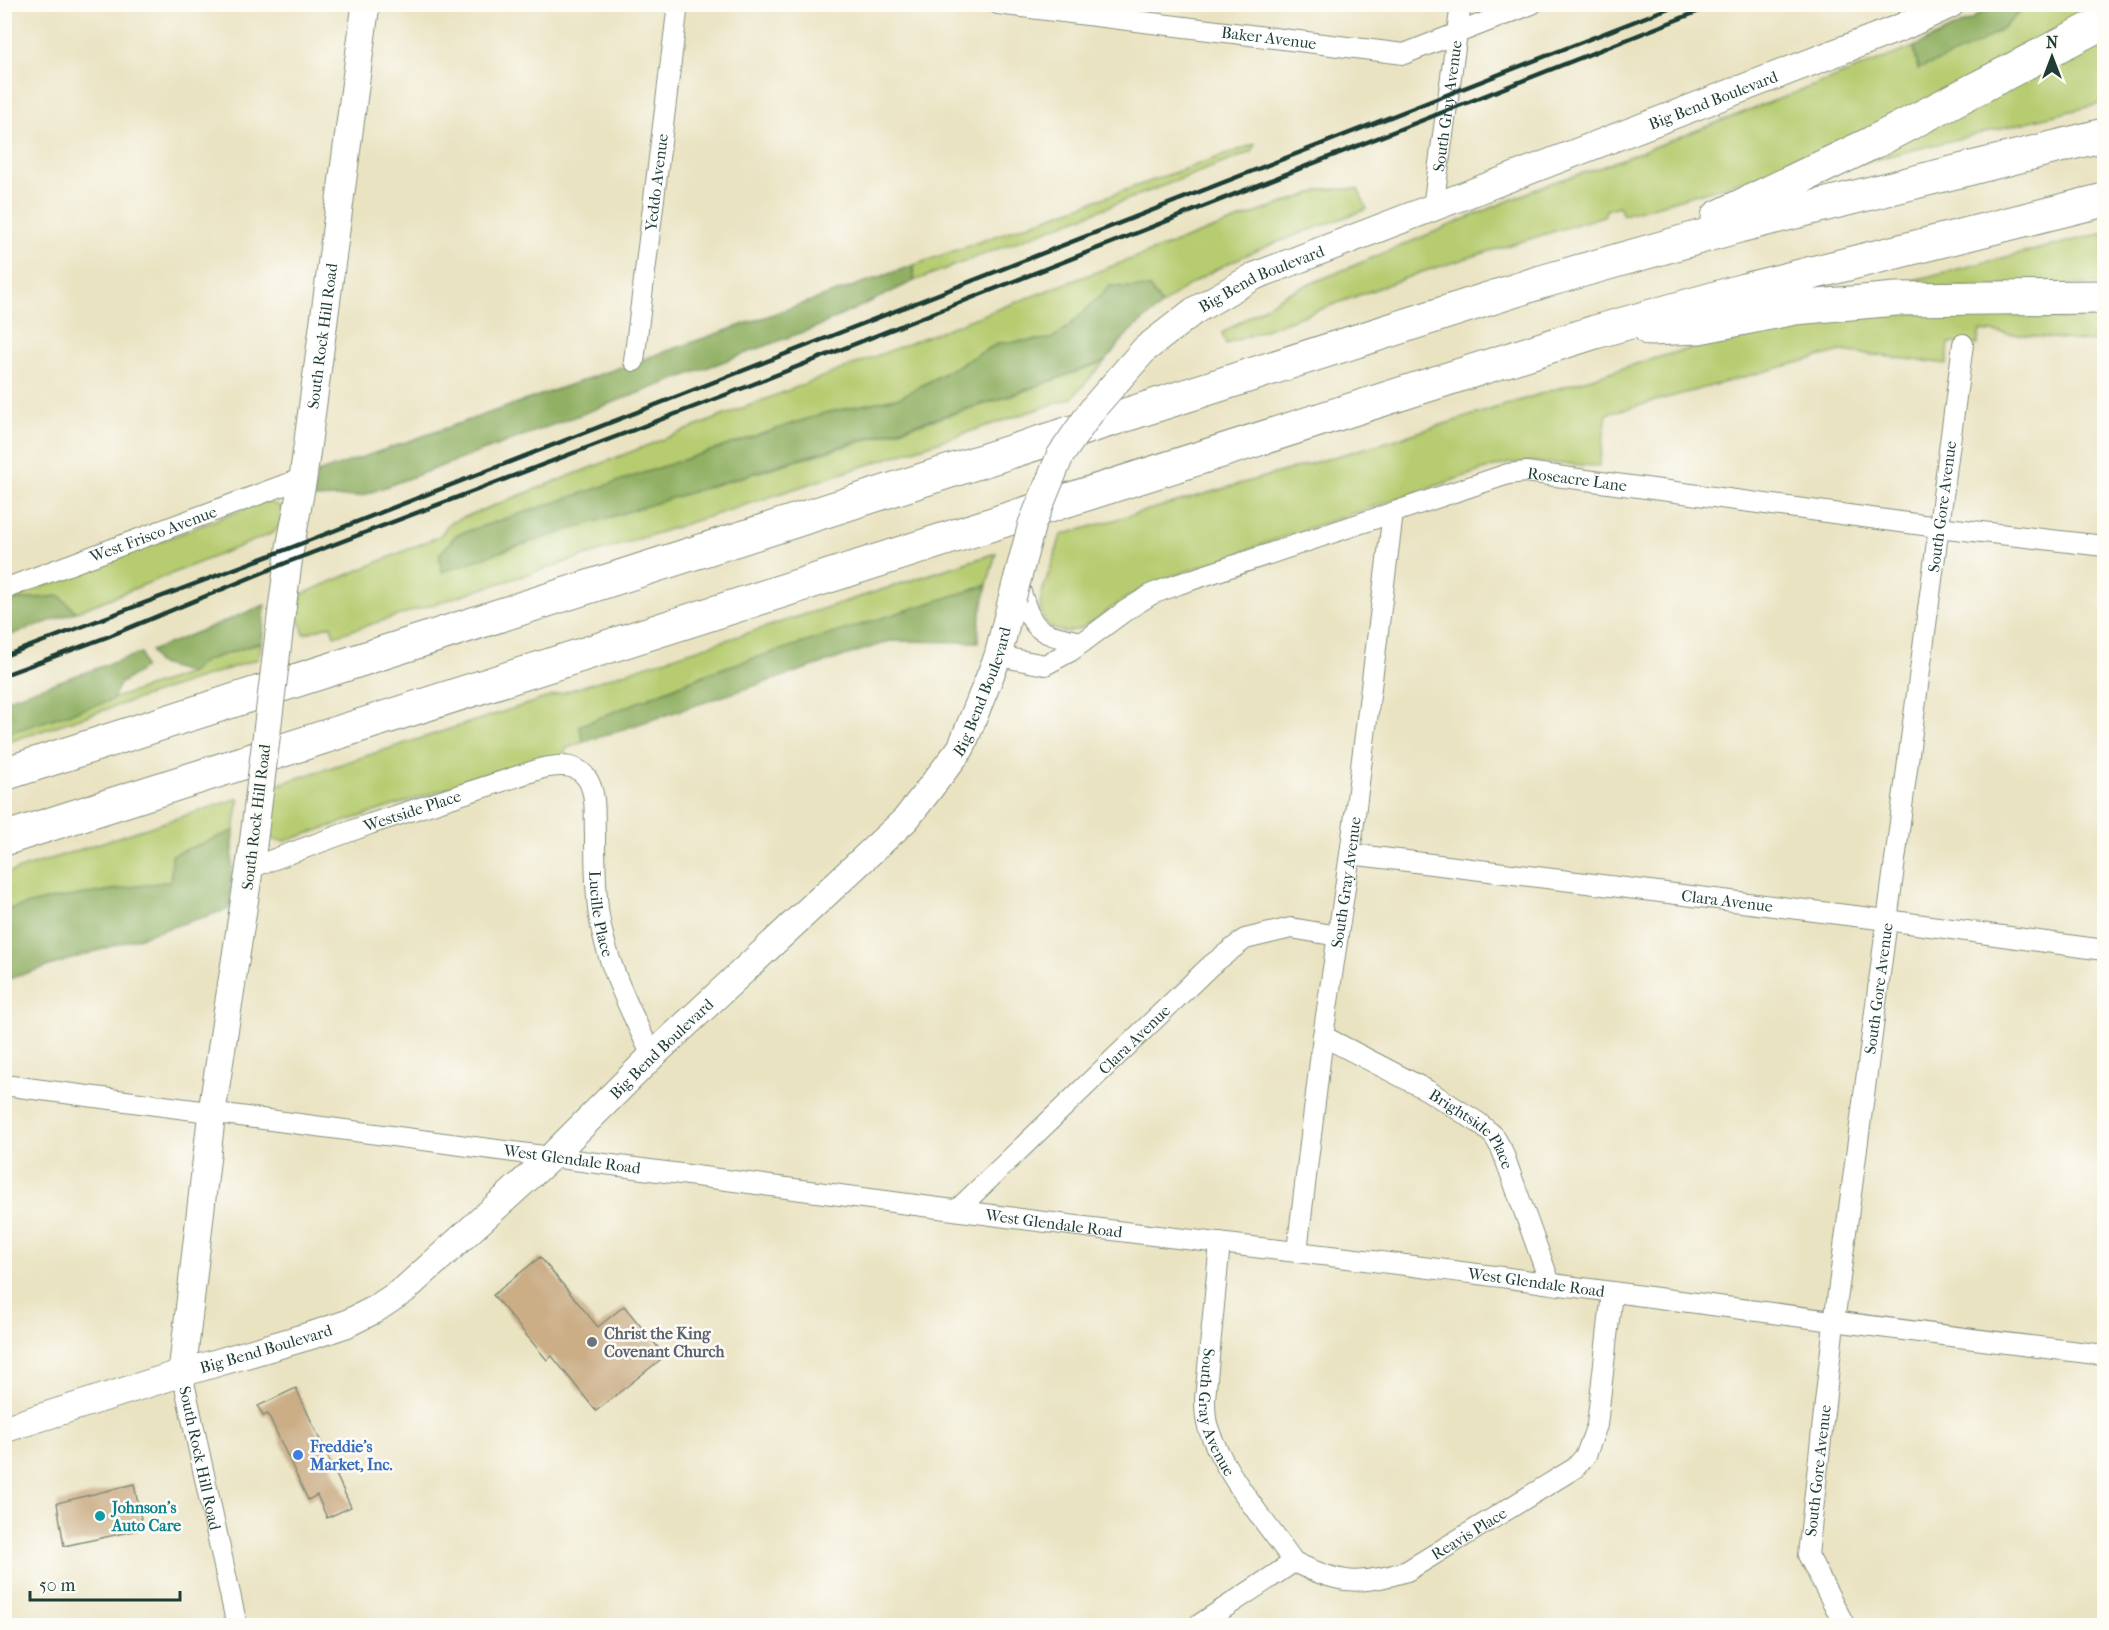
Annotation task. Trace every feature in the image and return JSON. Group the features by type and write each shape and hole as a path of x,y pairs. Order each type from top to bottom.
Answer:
{"highway":[{"path":"1645,252 1872,143 2104,22"},
{"path":"4,774 1446,312 1645,252 2104,135"},
{"path":"4,839 1595,332 1744,290 2104,200"},
{"path":"1595,332 1699,327 1795,308 1896,299 2104,297"}],"main road":[{"name":"South Rock Hill Road","path":"182,1373 212,1111 252,856 290,548 303,478 366,4"},
{"name":"Big Bend Boulevard","path":"4,1429 346,1324 374,1310 405,1290 552,1156 652,1056 906,819 961,748 998,656 1032,524 1060,456 1095,406 1145,349 1194,311 1254,276 1902,27 1951,4"}],"street":[{"name":"Yeddo Avenue","path":"634,362 678,4"},
{"name":"Baker Avenue","path":"998,4 1404,54 1532,4"},
{"name":"South Gray Avenue","path":"1433,207 1461,4"},
{"name":"South Gore Avenue","path":"1845,1626 1808,1555 1834,1323 1963,344"},
{"name":"Roseacre Lane","path":"998,656 1045,665 1071,651 1152,594 1508,474 1526,472 1938,527 2104,546"},
{"name":"West Frisco Avenue","path":"4,589 303,478"},
{"name":"South Gray Avenue","path":"1297,1251 1323,1036 1350,854 1393,513"},
{"path":"1014,590 1039,630 1055,637 1083,642"},
{"name":"Westside Place","path":"252,856 370,824 534,771 559,766 577,769"},
{"name":"Lucille Place","path":"577,769 586,777 593,795 599,915 606,948 618,982 652,1056"},
{"name":"Clara Avenue","path":"1350,854 1887,920 2104,950"},
{"name":"Clara Avenue","path":"957,1210 1210,966 1245,939 1291,928 1338,936"},
{"name":"Brightside Place","path":"1323,1036 1427,1090 1479,1123 1494,1137 1506,1161 1550,1283"},
{"name":"West Glendale Road","path":"4,1085 957,1210 1550,1283 1834,1323 2104,1356"},
{"name":"South Gray Avenue","path":"1220,1243 1204,1399 1207,1424 1215,1447 1232,1474 1294,1562"},
{"name":"Reavis Place","path":"1294,1562 1322,1575 1344,1581 1362,1582 1382,1579 1407,1571 1575,1468 1586,1455 1598,1425 1612,1293"},
{"name":"South Rock Hill Road","path":"182,1373 237,1626"},
{"path":"1197,1626 1294,1562"}],"green space":[{"path":"1993,4 2024,5 2003,28 1990,37 1918,69 1914,47 1972,19"},
{"path":"2024,5 2104,5 2104,12 1796,166 1623,215 1619,206 1606,210 1604,216 1422,272 1226,344 1222,333 1286,294 1551,183 1596,169 1914,47 1918,69 2017,15"},
{"path":"2104,32 2104,103 1856,164"},
{"path":"1255,144 1252,152 914,281 914,265"},
{"path":"1324,189 1358,189 1367,209 1287,238 1233,261 1208,274 1162,305 1150,288 1067,328 1051,339 999,343 901,397 825,413 456,535 443,571 581,526 998,400 1105,361 1072,398 334,636 331,625 304,634 298,615 302,594 440,536 449,523 994,311"},
{"path":"2104,233 2104,284 1877,289"},
{"path":"914,265 914,281 819,326 361,496 314,498 317,473"},
{"path":"1110,286 1150,288 1162,305 1129,332 1105,361 1000,399 788,462 508,549 442,572 439,555 456,535 825,413 901,397 999,343 1051,339 1067,328"},
{"path":"1843,313 1992,313 2056,319 2104,316 2104,343 1980,331 1977,345 1949,343 1947,364 1841,351 1607,414 1599,466 1509,463 1354,513 1171,577 1131,595 1079,629 1061,631 1052,628 1041,614 1041,596 1061,535 1390,441 1652,359 1799,319"},
{"path":"262,502 277,505 284,512 279,527 273,533 76,612 60,596 5,601"},
{"path":"996,553 987,585 717,670 580,726 584,742 567,748 562,756 538,759 285,841 273,840 269,832 276,785"},
{"path":"987,585 979,622 978,642 890,641 584,742 579,726 717,670"},
{"path":"60,596 76,612 5,637 5,601"},
{"path":"265,605 262,642 205,661 191,673 157,663 151,651"},
{"path":"262,642 258,659 5,743 4,734 191,673 204,661"},
{"path":"141,653 144,668 120,684 112,700 5,734 5,700"},
{"path":"239,798 234,831 172,855 171,881 43,901 5,910 4,874"},
{"path":"234,831 229,909 5,980 4,910 42,901 171,881 172,855"}],"building":[{"name":"Christ the King Covenant Church","path":"540,1257 598,1327 624,1306 665,1356 596,1411 552,1356 547,1360 493,1295"},
{"path":"296,1388 351,1507 327,1518 317,1495 308,1500 268,1414 263,1416 258,1406"},
{"name":"Johnson's Auto Care","path":"134,1484 143,1529 64,1546 57,1503"}],"railway":[{"path":"4,656 290,548 1679,4"},
{"path":"4,675 107,637 288,562 746,387 1717,4"}],"place":[{"name":"Christ the King Covenant Church","path":"592,1342"},
{"name":"Freddie's Market, Inc.","path":"298,1455"},
{"name":"Johnson's Auto Care","path":"100,1516"}]}
